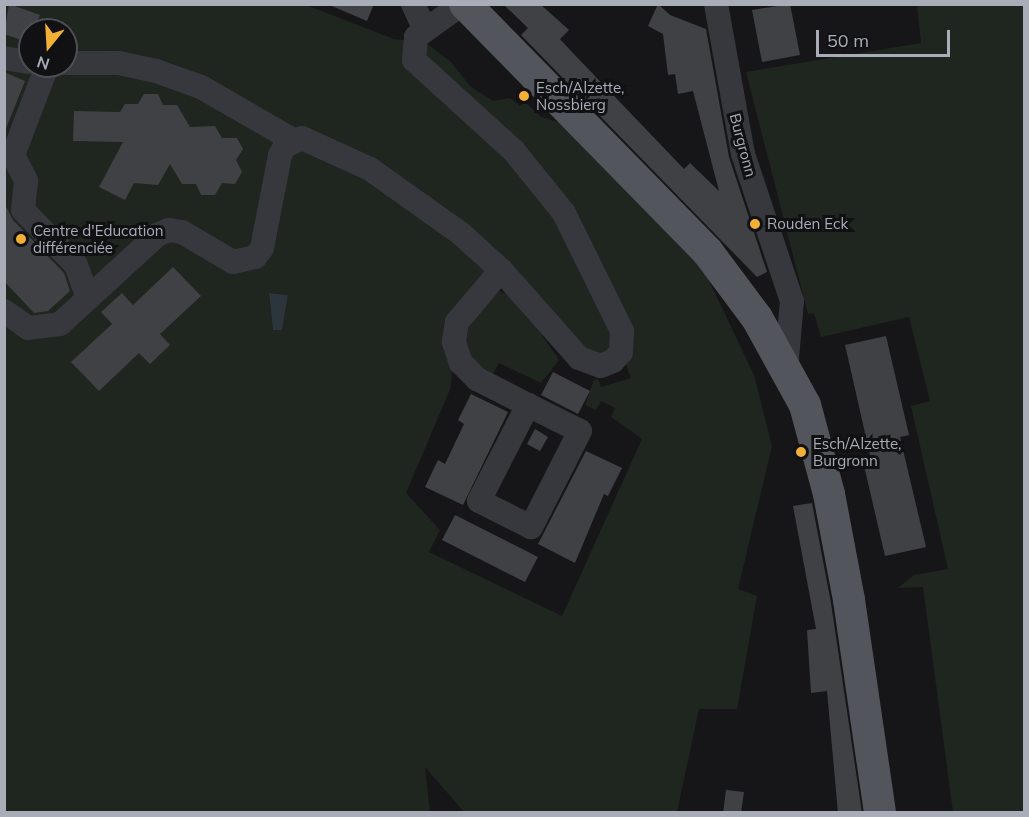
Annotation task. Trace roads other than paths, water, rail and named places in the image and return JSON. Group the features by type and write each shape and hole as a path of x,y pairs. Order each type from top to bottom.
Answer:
{"main road":[{"path":"463,4 707,251 771,322 786,369 805,405 830,494 880,813"}],"street":[{"path":"413,4 424,28"},
{"path":"78,63 119,63 156,71 201,87 293,140 312,139 370,169 451,226 501,270 579,358 601,366 621,352 622,331 607,291 564,213 514,151 414,60 412,48 424,28 463,4"},
{"name":"Burgronn","path":"716,4 743,154 786,281 771,322"},
{"path":"42,78 13,155 26,181 22,210 76,265 88,298"},
{"path":"4,311 28,328 49,329 88,298 157,235 169,231 182,232 233,262 255,257 262,248 279,155 293,140"},
{"path":"501,270 457,322 454,342 461,363 477,379 528,405 587,424 531,527 479,501 528,405"},
{"path":"771,322 772,311 782,298 786,281"}],"place":[{"name":"Esch/Alzette, Nossbierg","path":"524,96"},
{"name":"Rouden Eck","path":"755,224"},
{"name":"Centre d'Education différenciée","path":"21,239"},
{"name":"Esch/Alzette, Burgronn","path":"801,452"}]}
